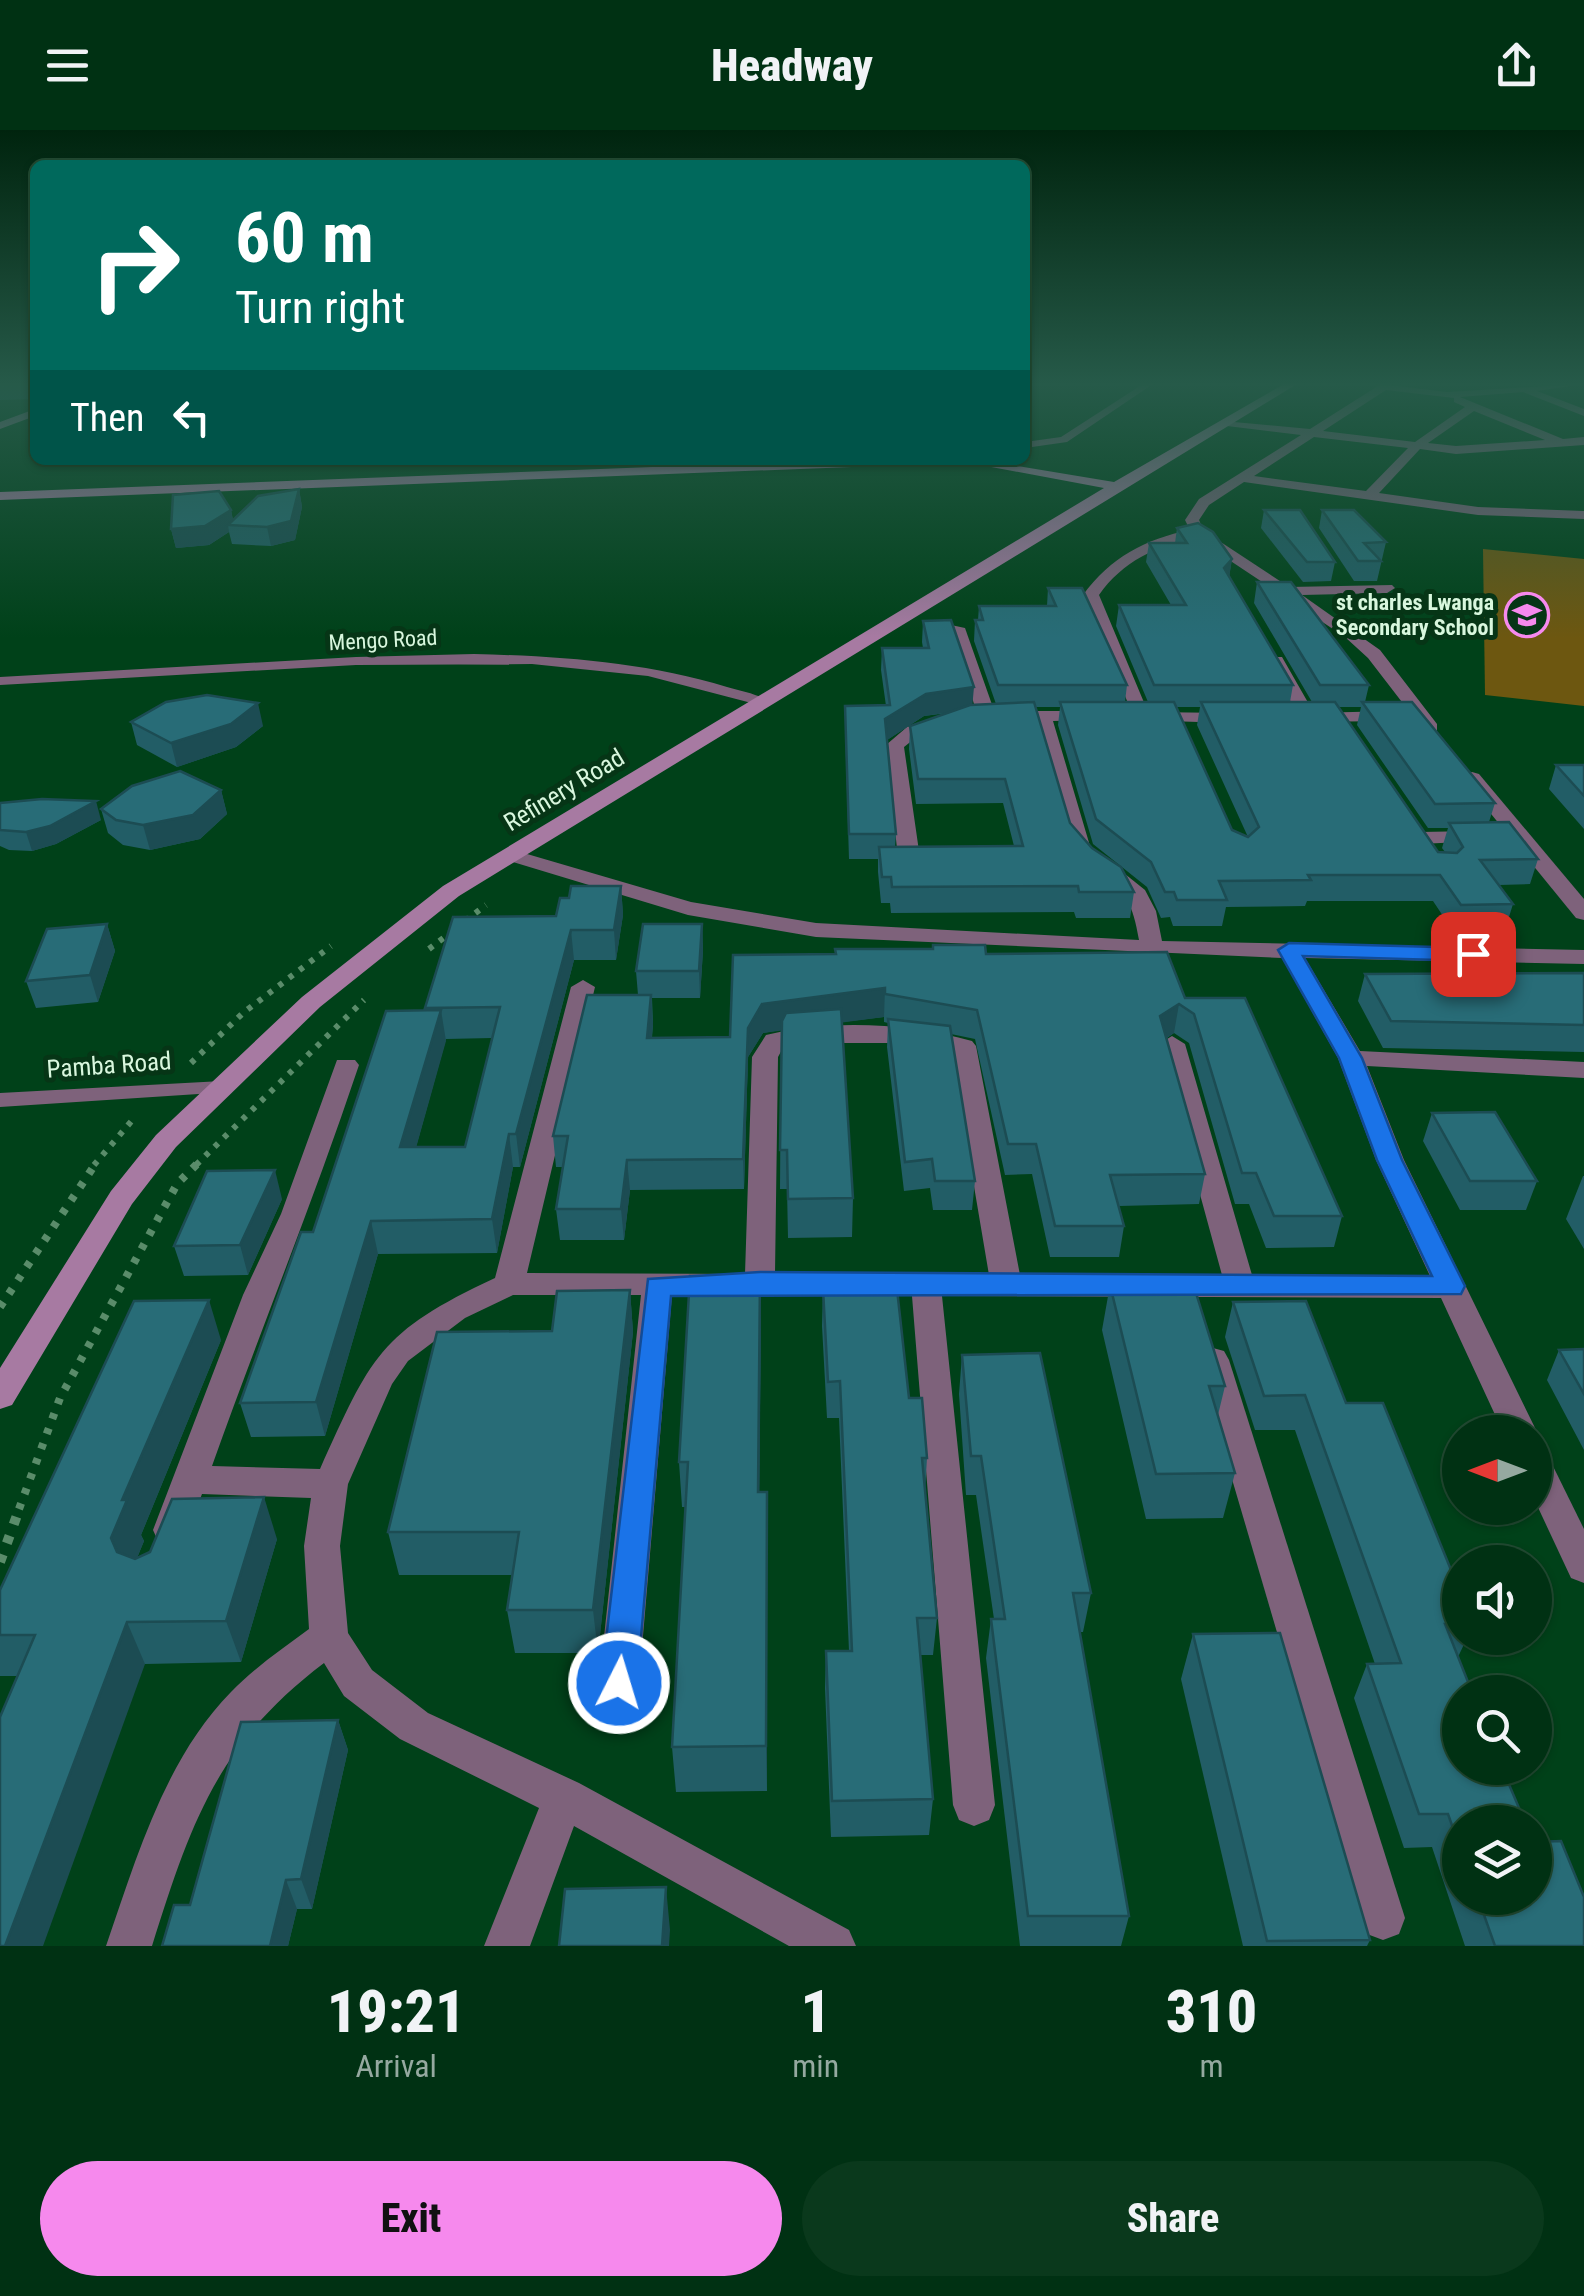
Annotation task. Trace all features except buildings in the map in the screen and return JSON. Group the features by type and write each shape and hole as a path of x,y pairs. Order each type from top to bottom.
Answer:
{"main road":[{"path":"0,496 584,469"},
{"path":"1012,469 1116,486"},
{"name":"Refinery Road","path":"0,1396 121,1198 166,1141 311,1002 384,941 451,891 1146,469"}],"street":[{"path":"1256,469 1204,502 1192,520 1198,532 1247,575 1290,591 1374,654 1446,746"},
{"path":"1367,498 1395,469"},
{"path":"1242,478 1478,512 1584,515"},
{"path":"1141,716 1091,595 1100,581 1132,556 1164,539 1198,532"},
{"path":"1338,573 1348,588"},
{"path":"1290,591 1387,588"},
{"path":"957,628 970,717"},
{"path":"1270,652 1299,718 1342,724 1420,716"},
{"path":"1042,716 1080,846 1086,858 1129,883 1139,897 1152,948"},
{"path":"909,858 895,745 913,731 970,717 1141,716 1184,726 1254,718"},
{"path":"1458,762 1584,913"},
{"path":"1420,838 1521,837"},
{"path":"510,855 688,908 798,927 896,936 1152,948 1584,957"},
{"path":"1289,950 1350,1058 1390,1160 1512,1415"},
{"path":"509,1284 583,987"},
{"path":"760,1282 764,1056 776,1040 819,1036 937,1039 963,1046 1006,1283"},
{"path":"1172,1044 1239,1283"},
{"path":"1350,1058 1584,1070"},
{"path":"157,1564 258,1295 295,1214 346,1065"},
{"path":"832,1946 564,1798 414,1726 358,1683 329,1636 322,1546 331,1484 378,1378 397,1352 454,1310 509,1284 1451,1286"},
{"path":"1190,1284 1383,1918"},
{"path":"619,1683 658,1286"},
{"path":"926,1286 974,1805"},
{"path":"192,1479 331,1484"},
{"path":"1552,1500 1584,1567"},
{"path":"129,1946 182,1802 211,1746 270,1682 329,1636"},
{"path":"507,1946 564,1798"}],"lane":[{"name":"Mengo Road","path":"0,681 390,659 528,657 620,664 764,702"},
{"name":"Pamba Road","path":"0,1100 222,1087"}],"shaded area":[{"name":"st charles Lwanga Secondary School","path":"1483,549 1584,559 1584,706 1485,695"}],"place":[{"name":"st charles Lwanga Secondary School","path":"1527,615"}],"route":[{"path":"619,1683 658,1286 760,1282 926,1286 1451,1286 1390,1160 1350,1058 1289,950 1473,954"}]}
